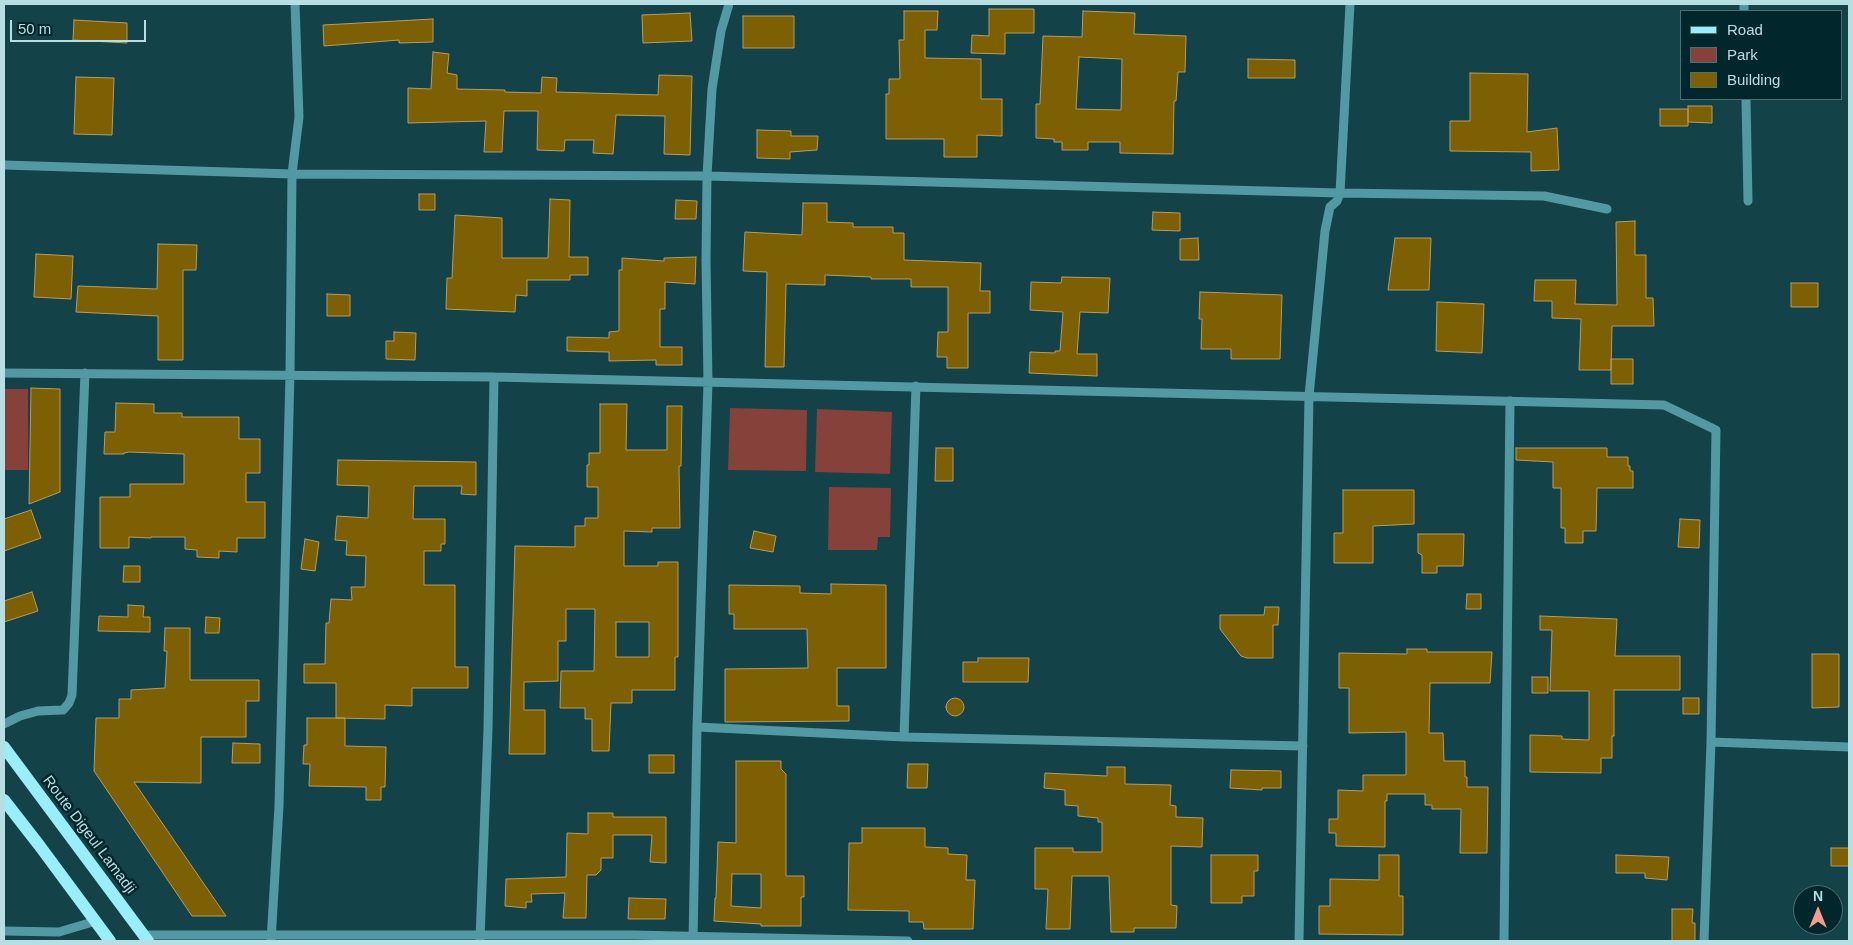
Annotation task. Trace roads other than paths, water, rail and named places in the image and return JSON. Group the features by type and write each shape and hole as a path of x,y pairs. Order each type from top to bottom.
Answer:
{"main road":[{"name":"Route Digeul Lamadji","path":"4,748 146,938"},
{"path":"4,800 40,845 110,941"}],"street":[{"path":"271,938 279,806 290,374 292,174 299,117 295,4"},
{"path":"693,939 697,727 708,382 707,176 712,89 721,31 730,4"},
{"path":"1298,941 1309,396 1325,231 1330,207 1337,201 1340,193 1350,4"},
{"path":"1746,100 1748,201"},
{"path":"4,165 292,174 707,176 1340,193 1544,196 1607,209"},
{"path":"4,373 494,377 1664,405 1716,430 1711,742 1704,941"},
{"path":"4,724 20,716 38,711 63,710 69,703 72,695 85,373"},
{"path":"481,938 488,720 494,377"},
{"path":"904,737 916,386"},
{"path":"1504,941 1510,401"},
{"path":"697,727 904,737 1303,746"},
{"path":"1711,742 1849,747"},
{"path":"4,931 59,932 96,921"},
{"path":"146,938 481,938 633,934 693,939 908,941"}]}
